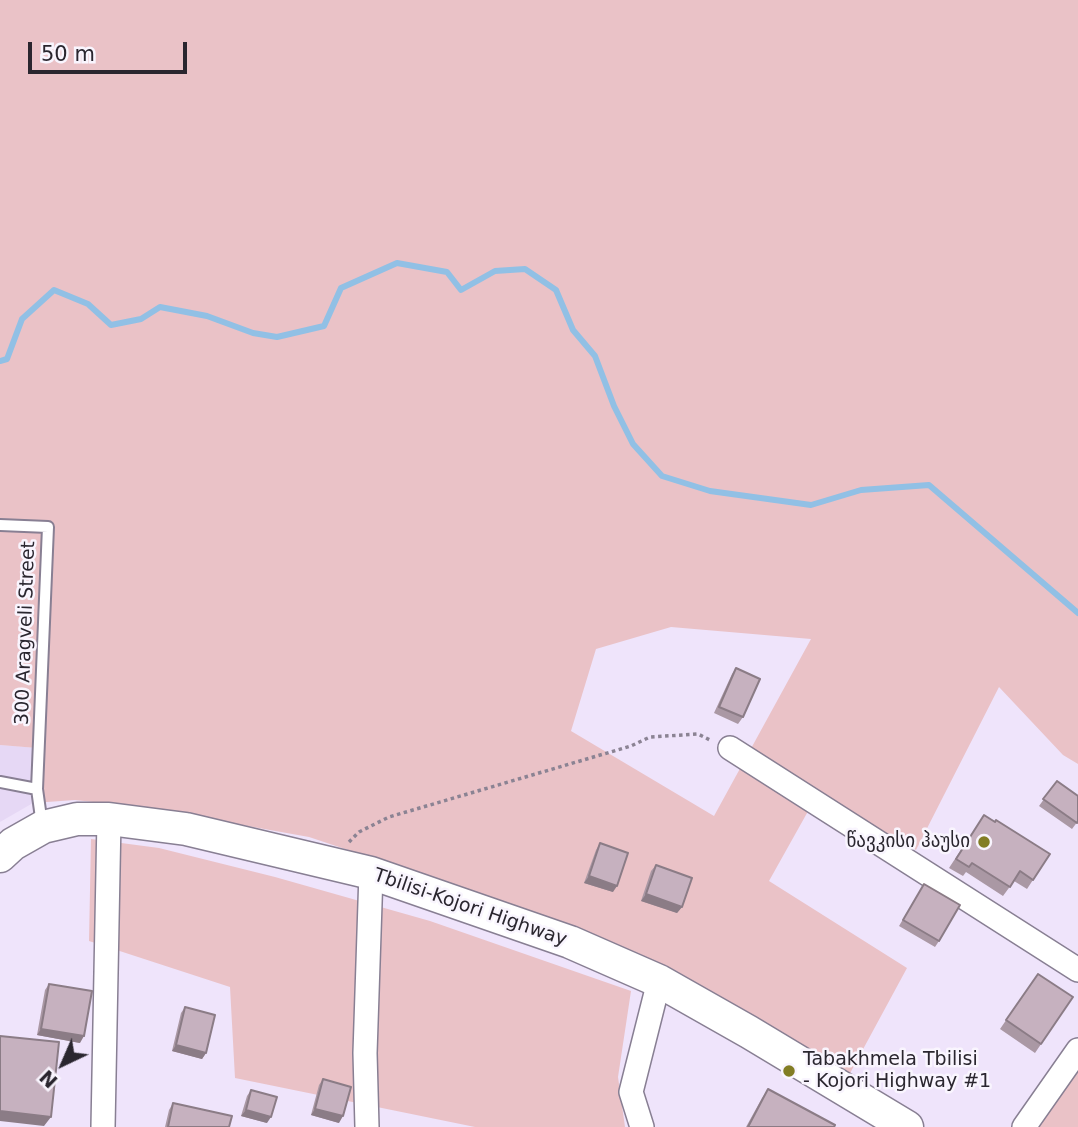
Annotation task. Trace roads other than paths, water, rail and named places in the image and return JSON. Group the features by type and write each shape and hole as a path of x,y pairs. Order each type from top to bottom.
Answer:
{"main road":[{"name":"Tbilisi-Kojori Highway","path":"0,856 43,827 77,819 109,819 186,829 371,873 570,942 659,981 907,1127"}],"street":[{"path":"730,748 1078,970"},
{"path":"103,1127 109,819"},
{"path":"367,1127 365,1053 371,873"},
{"path":"642,1127 631,1092 659,981"},
{"path":"1024,1127 1078,1050"}],"lane":[{"name":"300 Aragveli Street","path":"0,525 48,527 37,789"},
{"path":"0,782 37,789 43,827"}],"waterway":[{"path":"0,361 7,359 22,319 54,290 88,304 111,325 141,319 160,307 207,316 253,333 277,337 324,326 341,288 397,263 447,272 461,290 495,271 525,269 556,290 573,330 595,356 614,406 633,444 662,476 710,491 811,505 861,490 929,485 1078,613"}],"place":[{"name":"წავკისი ჰაუსი","path":"984,842"},
{"name":"Tabakhmela Tbilisi - Kojori Highway #1","path":"789,1071"}]}
